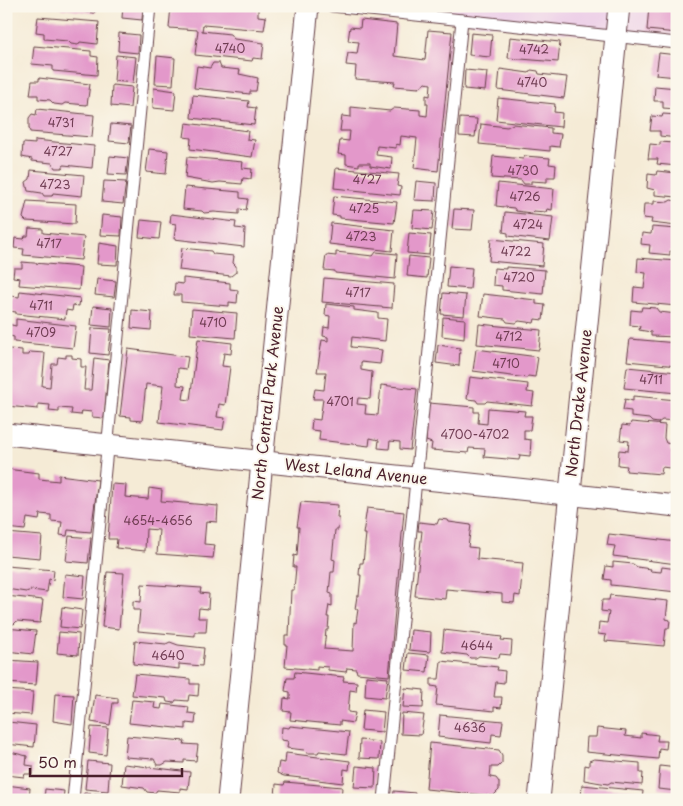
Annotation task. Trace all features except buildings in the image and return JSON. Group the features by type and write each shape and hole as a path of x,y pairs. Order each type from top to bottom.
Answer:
{"street":[{"name":"North Central Park Avenue","path":"228,800 308,6"},
{"name":"North Drake Avenue","path":"539,800 619,6"},
{"name":"West Leland Avenue","path":"6,434 677,506"}],"lane":[{"path":"72,800 150,6"},
{"path":"332,6 677,44"},
{"path":"384,800 462,20"}],"shaded area":[{"path":"316,6 677,6 677,45"}]}
